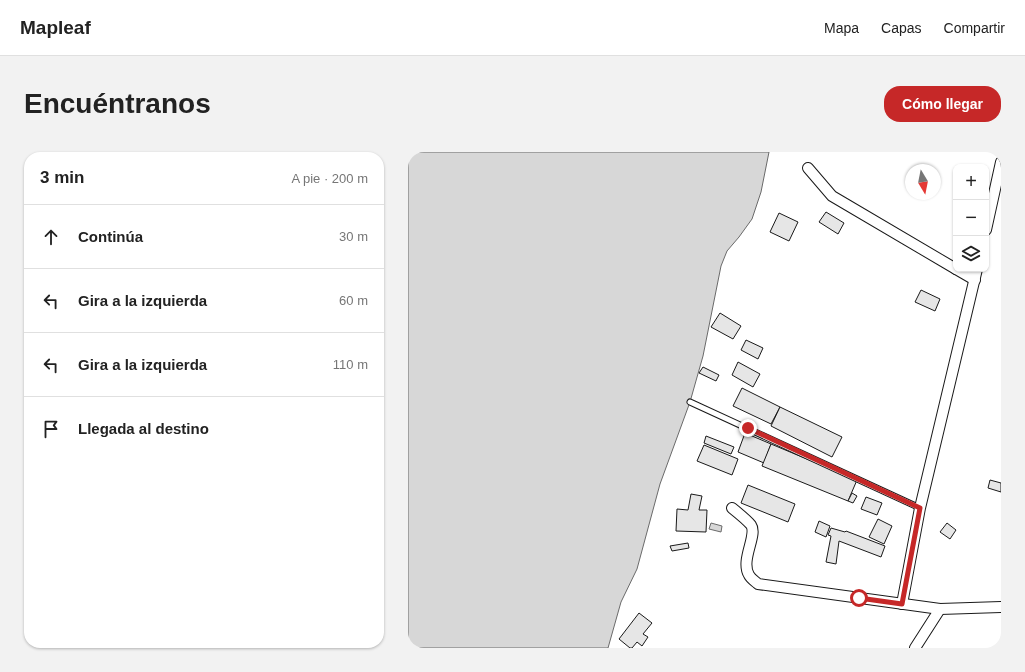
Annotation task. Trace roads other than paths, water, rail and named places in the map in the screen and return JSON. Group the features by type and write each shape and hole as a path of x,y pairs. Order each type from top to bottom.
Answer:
{"street":[{"path":"989,216 1001,162"},
{"path":"808,168 832,196 953,267"},
{"path":"961,272 975,280"},
{"path":"902,604 920,508 976,272"},
{"path":"732,508 751,526 752,531 746,558 746,566 748,574 758,584 940,609 1001,607"},
{"path":"916,648 940,609"}],"lane":[{"path":"690,402 920,508"}]}
